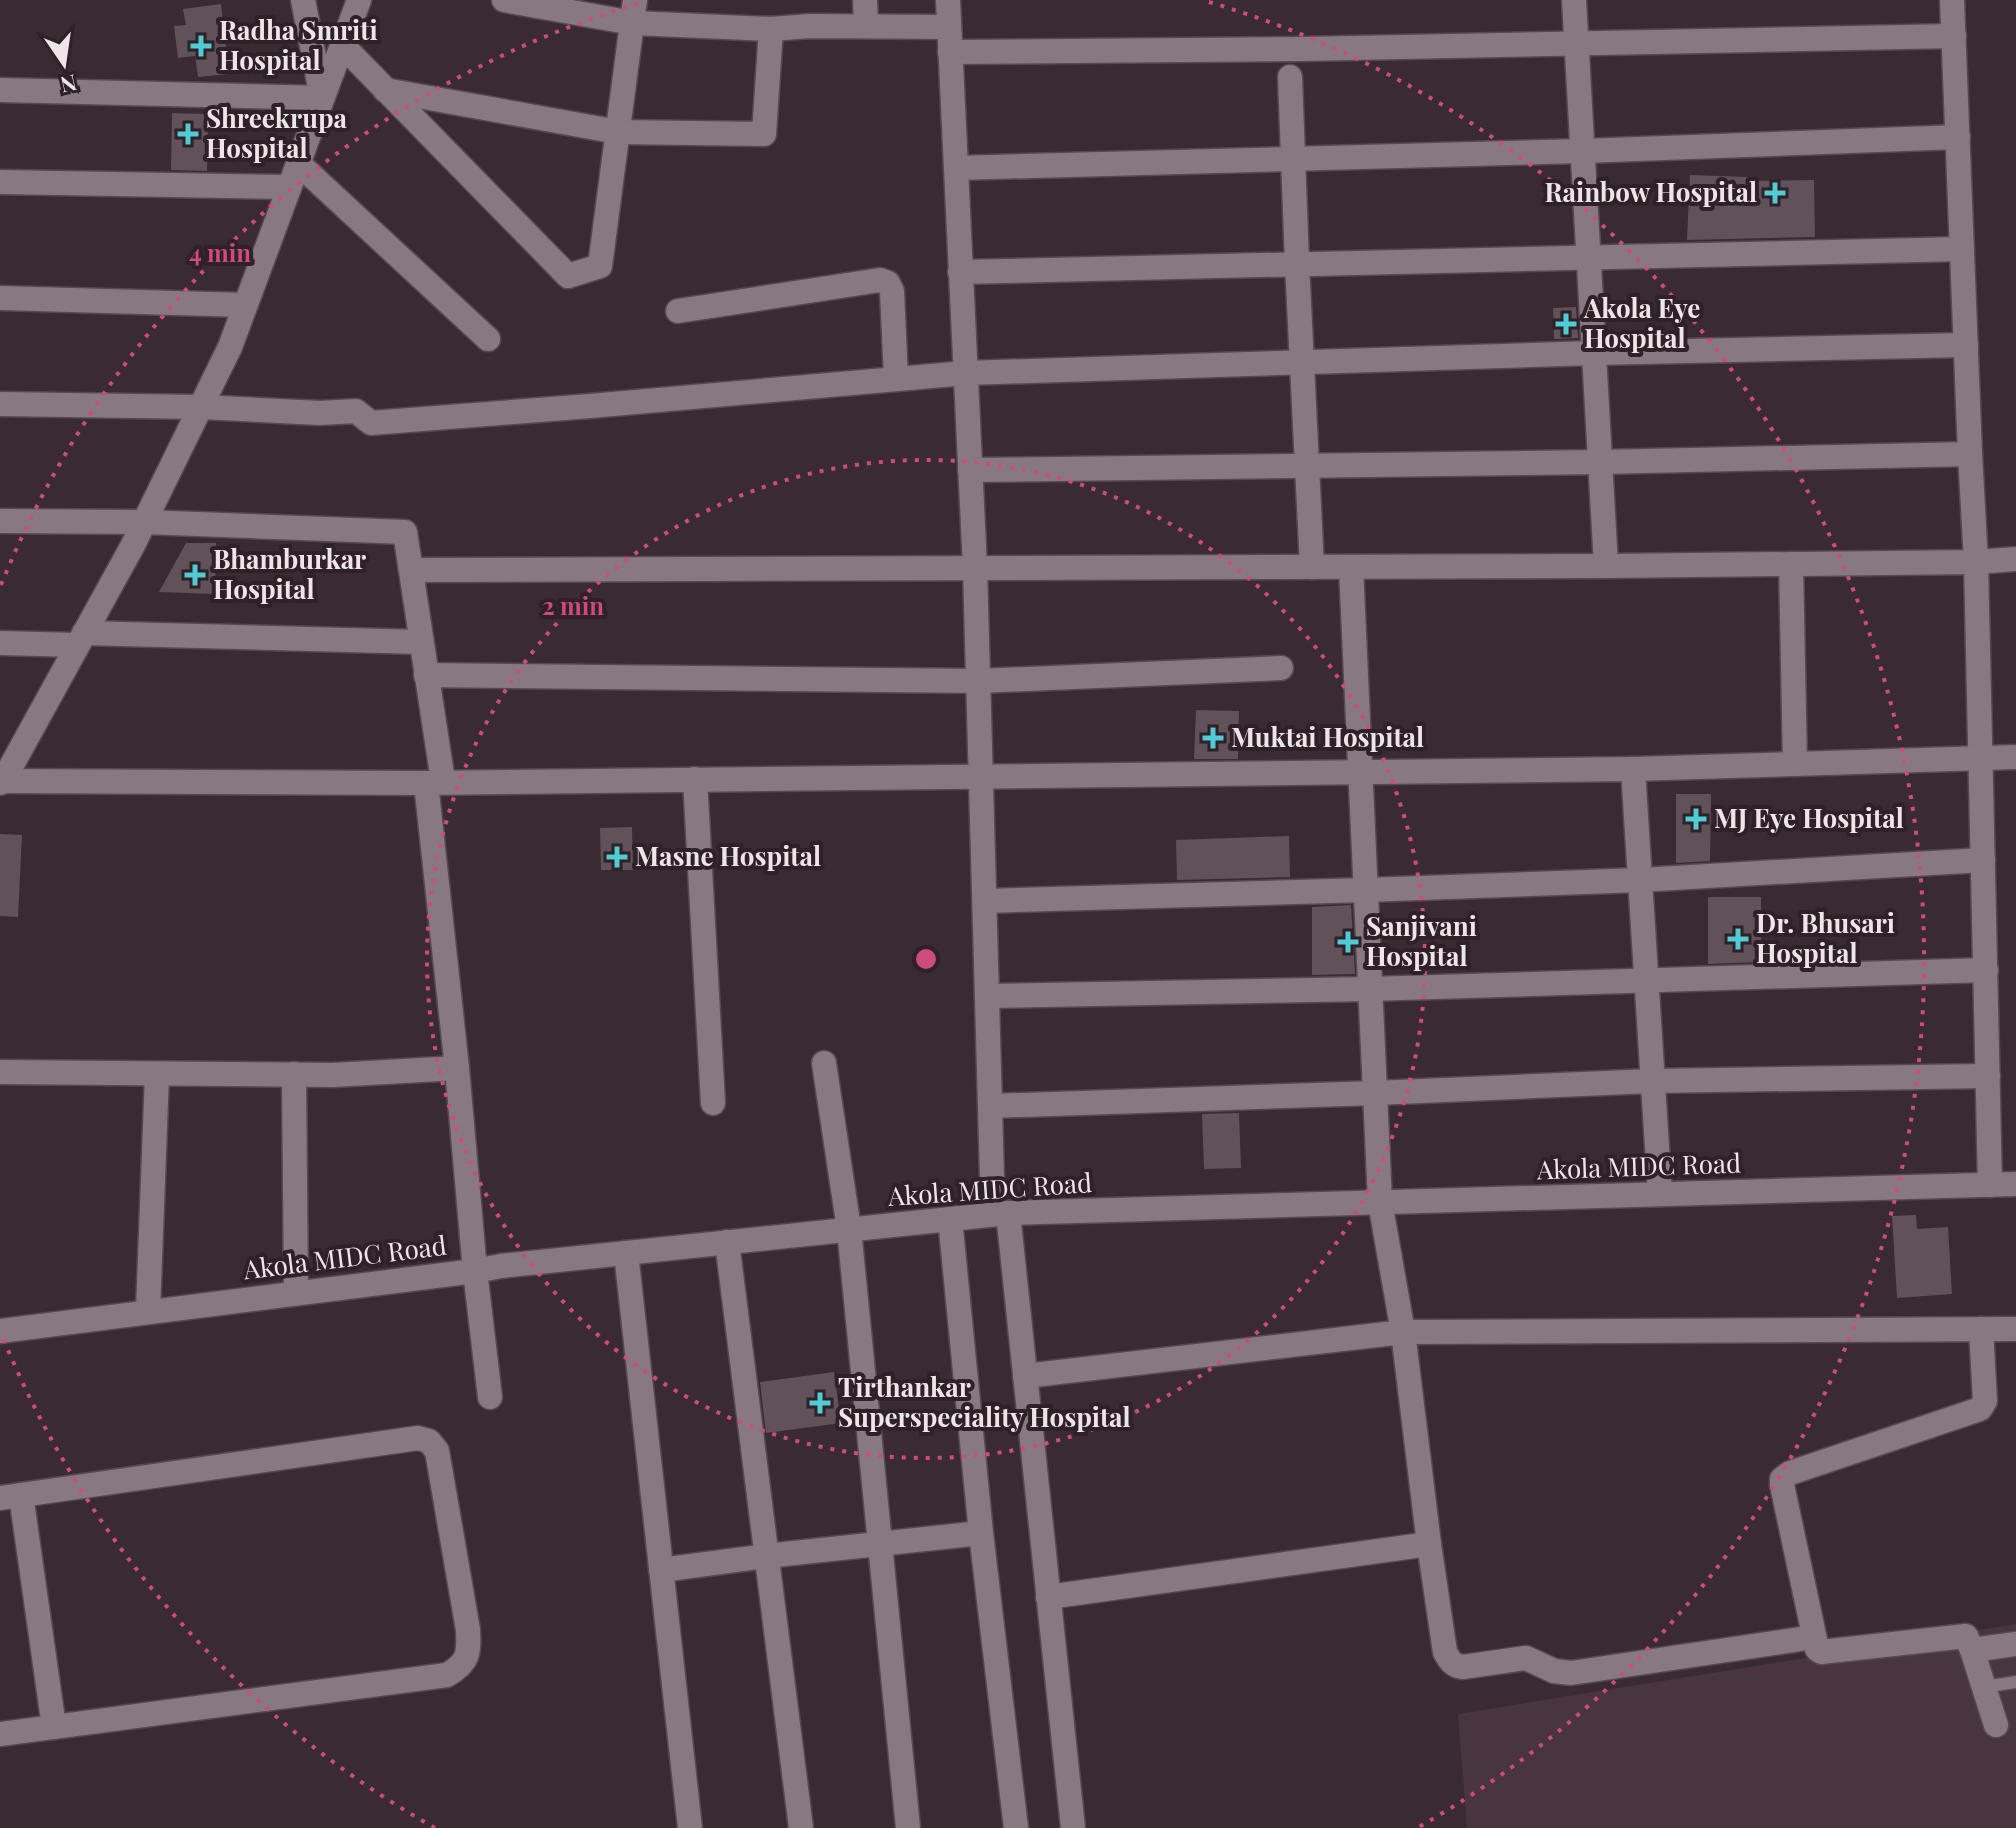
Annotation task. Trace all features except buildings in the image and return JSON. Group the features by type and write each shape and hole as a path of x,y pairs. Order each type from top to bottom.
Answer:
{"street":[{"path":"303,0 322,98"},
{"path":"359,0 230,347 144,522 1,782 434,782 1633,769 2016,757"},
{"path":"504,0 771,29 810,26 949,27"},
{"path":"865,0 866,26"},
{"path":"948,0 975,568 991,1106 1000,1213 1025,1376 1073,1828"},
{"path":"1574,0 1606,566"},
{"path":"1952,0 1976,562 1990,1185"},
{"path":"342,45 568,276 600,266 634,12"},
{"path":"385,90 618,132 764,134 771,29"},
{"path":"950,52 1303,49 1954,36"},
{"path":"1290,77 1312,567"},
{"path":"0,90 322,98"},
{"path":"956,168 1958,137"},
{"path":"298,163 488,339"},
{"path":"0,182 289,187"},
{"path":"960,272 1962,249"},
{"path":"678,311 880,280 888,283 892,291 896,379"},
{"path":"0,298 245,305"},
{"path":"0,404 201,407 320,413 356,411 371,423 966,373 1594,353 1966,345"},
{"path":"970,470 1970,454"},
{"path":"0,521 144,522 405,532 426,675 457,1068 490,1397"},
{"path":"411,570 1606,566 2016,559"},
{"path":"1791,564 1795,764"},
{"path":"1351,567 1380,1202 1403,1332 1445,1652 1456,1666 1526,1658 1554,1671 1571,1673 1814,1637"},
{"path":"0,643 80,639 421,642"},
{"path":"426,675 979,681 1281,668"},
{"path":"1633,769 1660,1194"},
{"path":"695,779 713,1103"},
{"path":"985,901 1640,880 1983,860"},
{"path":"988,996 1369,989 1986,970"},
{"path":"824,1063 849,1229 908,1828"},
{"path":"0,1072 333,1075 457,1068"},
{"path":"148,1311 157,1074"},
{"path":"294,1074 296,1292"},
{"path":"991,1106 1652,1081 1988,1076"},
{"name":"Akola MIDC Road","path":"0,1331 501,1266 1000,1213 2016,1184"},
{"path":"950,1219 981,1533 1016,1828"},
{"path":"727,1242 801,1828"},
{"path":"626,1253 690,1828"},
{"path":"1981,1329 1985,1401 1980,1409 1790,1473 1782,1479 1782,1485 1817,1649 1821,1652 1963,1635 1968,1638 1996,1725"},
{"path":"1025,1376 1403,1332 2016,1329"},
{"path":"0,1734 54,1727 447,1675 462,1666 469,1651 468,1630 437,1451 429,1441 418,1438 11,1496 54,1727"},
{"path":"661,1570 981,1533"},
{"path":"1048,1597 1429,1544"},
{"path":"1972,1650 2016,1644"}],"lane":[{"path":"1984,1687 2016,1682"}],"shaded area":[{"path":"2016,1624 2016,1828 1467,1828 1458,1714"}],"place":[{"name":"Radha Smriti Hospital","path":"201,46"},
{"name":"Shreekrupa Hospital","path":"188,134"},
{"name":"Rainbow Hospital","path":"1775,193"},
{"name":"Akola Eye Hospital","path":"1566,324"},
{"name":"Bhamburkar Hospital","path":"195,575"},
{"name":"Muktai Hospital","path":"1213,738"},
{"name":"MJ Eye Hospital","path":"1696,819"},
{"name":"Masne Hospital","path":"617,857"},
{"name":"Dr. Bhusari Hospital","path":"1738,939"},
{"name":"Sanjivani Hospital","path":"1348,942"},
{"name":"Tirthankar Superspeciality Hospital","path":"820,1403"}]}
